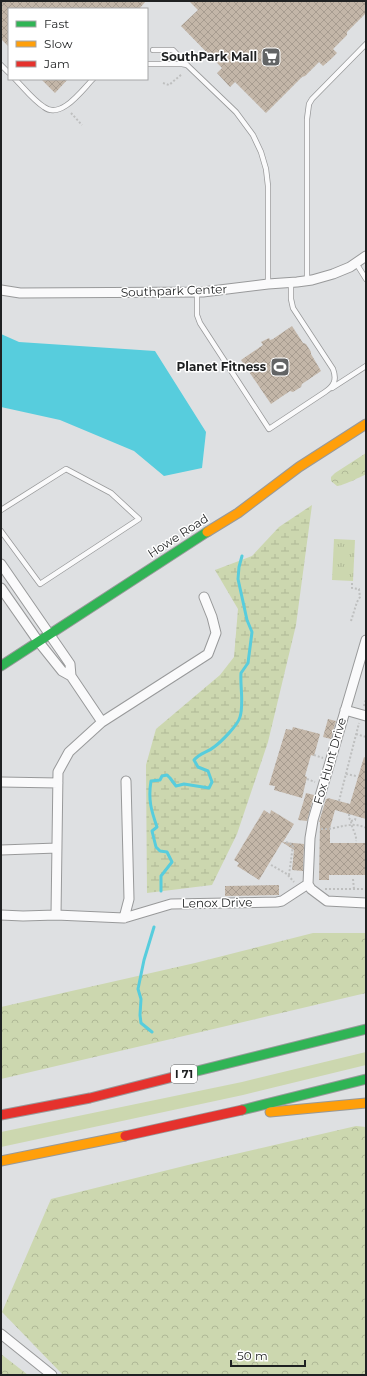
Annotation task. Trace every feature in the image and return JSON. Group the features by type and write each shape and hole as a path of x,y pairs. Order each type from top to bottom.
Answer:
{"main road":[{"name":"Howe Road","path":"1,666 192,541 238,513 299,467 366,424"},
{"path":"280,1049 366,1021"},
{"name":"I 71","path":"1,1115 90,1098 280,1049 366,1029"},
{"path":"1,1161 215,1117 366,1079"},
{"path":"215,1117 366,1103"}],"street":[{"name":"Southpark Center","path":"1,290 20,293 197,292 307,281 334,274 366,256"},
{"path":"1,564 70,664 71,676"},
{"path":"1,588 38,641 62,671 71,676 102,722"},
{"path":"56,915 58,772 69,752 102,722 208,654 216,633 212,617 204,597"},
{"name":"Fox Hunt Drive","path":"310,886 311,828 366,640"},
{"path":"345,710 364,715"},
{"path":"124,918 129,899 126,781"},
{"path":"1,782 58,783"},
{"path":"1,850 57,848"},
{"path":"310,886 326,902 366,903"},
{"name":"Lenox Drive","path":"1,916 56,915 124,918 171,904 278,902 310,886"},
{"path":"1,1334 52,1375"}],"lane":[{"path":"307,281 307,119 309,104 316,93 366,44"},
{"path":"153,50 173,50 240,117 253,135 261,152 266,169 268,186 268,284"},
{"path":"148,64 182,64 189,67"},
{"path":"16,80 44,107 55,111 67,106 92,80"},
{"path":"356,263 366,279"},
{"path":"291,282 291,299 293,308 334,374 334,384 328,390"},
{"path":"197,292 197,315 200,323 269,429 366,366"},
{"path":"1,510 66,469 111,493 139,519 40,584 1,532"}],"path":[{"path":"163,83 169,85 182,74"},
{"path":"71,114 82,125"},
{"path":"351,621 356,602 360,594 359,589 352,588 352,581"},
{"path":"339,801 356,734 364,715 366,699"},
{"path":"356,734 366,737"},
{"path":"346,774 356,776"},
{"path":"349,814 356,841"},
{"path":"351,821 354,820 356,816"},
{"path":"311,828 331,829 345,825 360,825 366,828"},
{"path":"286,842 293,845 289,875"},
{"path":"271,865 289,875 294,883"},
{"path":"353,879 354,889"},
{"path":"310,886 366,889"}],"green space":[{"path":"366,453 366,474 339,486 331,481 331,477 335,473"},
{"path":"312,505 296,625 268,742 237,834 212,885 147,893 146,765 156,729 220,675 234,657 238,609 215,570 252,556 279,527"},
{"path":"334,539 355,540 353,581 332,580"},
{"path":"313,933 366,933 366,993 1,1079 1,1007 195,963"},
{"path":"366,1052 366,1065 243,1095 1,1147 1,1132 242,1082"},
{"path":"356,1126 366,1127 366,1375 63,1375 2,1312 51,1199"},
{"path":"1,1354 28,1375 1,1375"}],"water":[{"path":"1,334 19,342 155,351 206,432 202,468 164,476 134,451 60,420 1,407"}],"building":[{"path":"1,1 146,1 140,8 8,8 8,46 1,39"},
{"name":"SouthPark Mall","path":"189,1 366,1 366,13 333,49 337,53 330,60 323,66 319,62 266,113 235,82 230,87 217,73 222,68 181,26 198,10"},
{"path":"42,80 67,80 55,93"},
{"path":"292,326 303,343 306,344 321,371 302,384 301,387 293,392 290,391 271,404 241,360 263,345 261,342 269,338 270,340 273,339"},
{"path":"328,719 336,721 331,739 323,737"},
{"path":"293,727 320,734 314,756 311,755 305,776 307,777 302,798 274,790 275,786 269,785 286,729 292,730"},
{"path":"364,757 366,758 366,819 335,810 330,828 330,843 366,843 366,875 329,875 329,880 319,880 319,822 326,799 328,798 350,804"},
{"path":"306,793 314,795 307,821 298,820"},
{"path":"264,810 270,814 271,810 294,824 283,842 304,844 303,871 292,870 294,850 282,842 259,880 237,866 239,863 234,860"},
{"path":"279,885 279,895 225,896 225,886"}],"waterway":[{"path":"161,891 161,876 172,862 167,852 160,851 156,847 152,831 157,827 151,804 151,781 160,780 162,776 167,775 176,786 184,784 209,788 212,782 208,771 198,767 194,760 199,755 211,749 221,741 233,729 240,717 242,707 241,673 248,663 252,632 247,620 238,579 242,556"},
{"path":"152,1032 141,1023 141,999 138,989 144,960 154,927"}],"traffic: fast":[{"path":"1,666 207,532"},
{"path":"177,1076 366,1029"},
{"path":"242,1110 366,1079"}],"traffic: slow":[{"path":"207,532 238,513 299,467 366,424"},
{"path":"270,1112 366,1103"},
{"path":"1,1161 125,1136"}],"traffic: jam":[{"path":"1,1115 90,1098 177,1076"},
{"path":"125,1136 242,1110"}],"place":[{"name":"SouthPark Mall","path":"271,57"},
{"name":"Planet Fitness","path":"280,367"}]}
